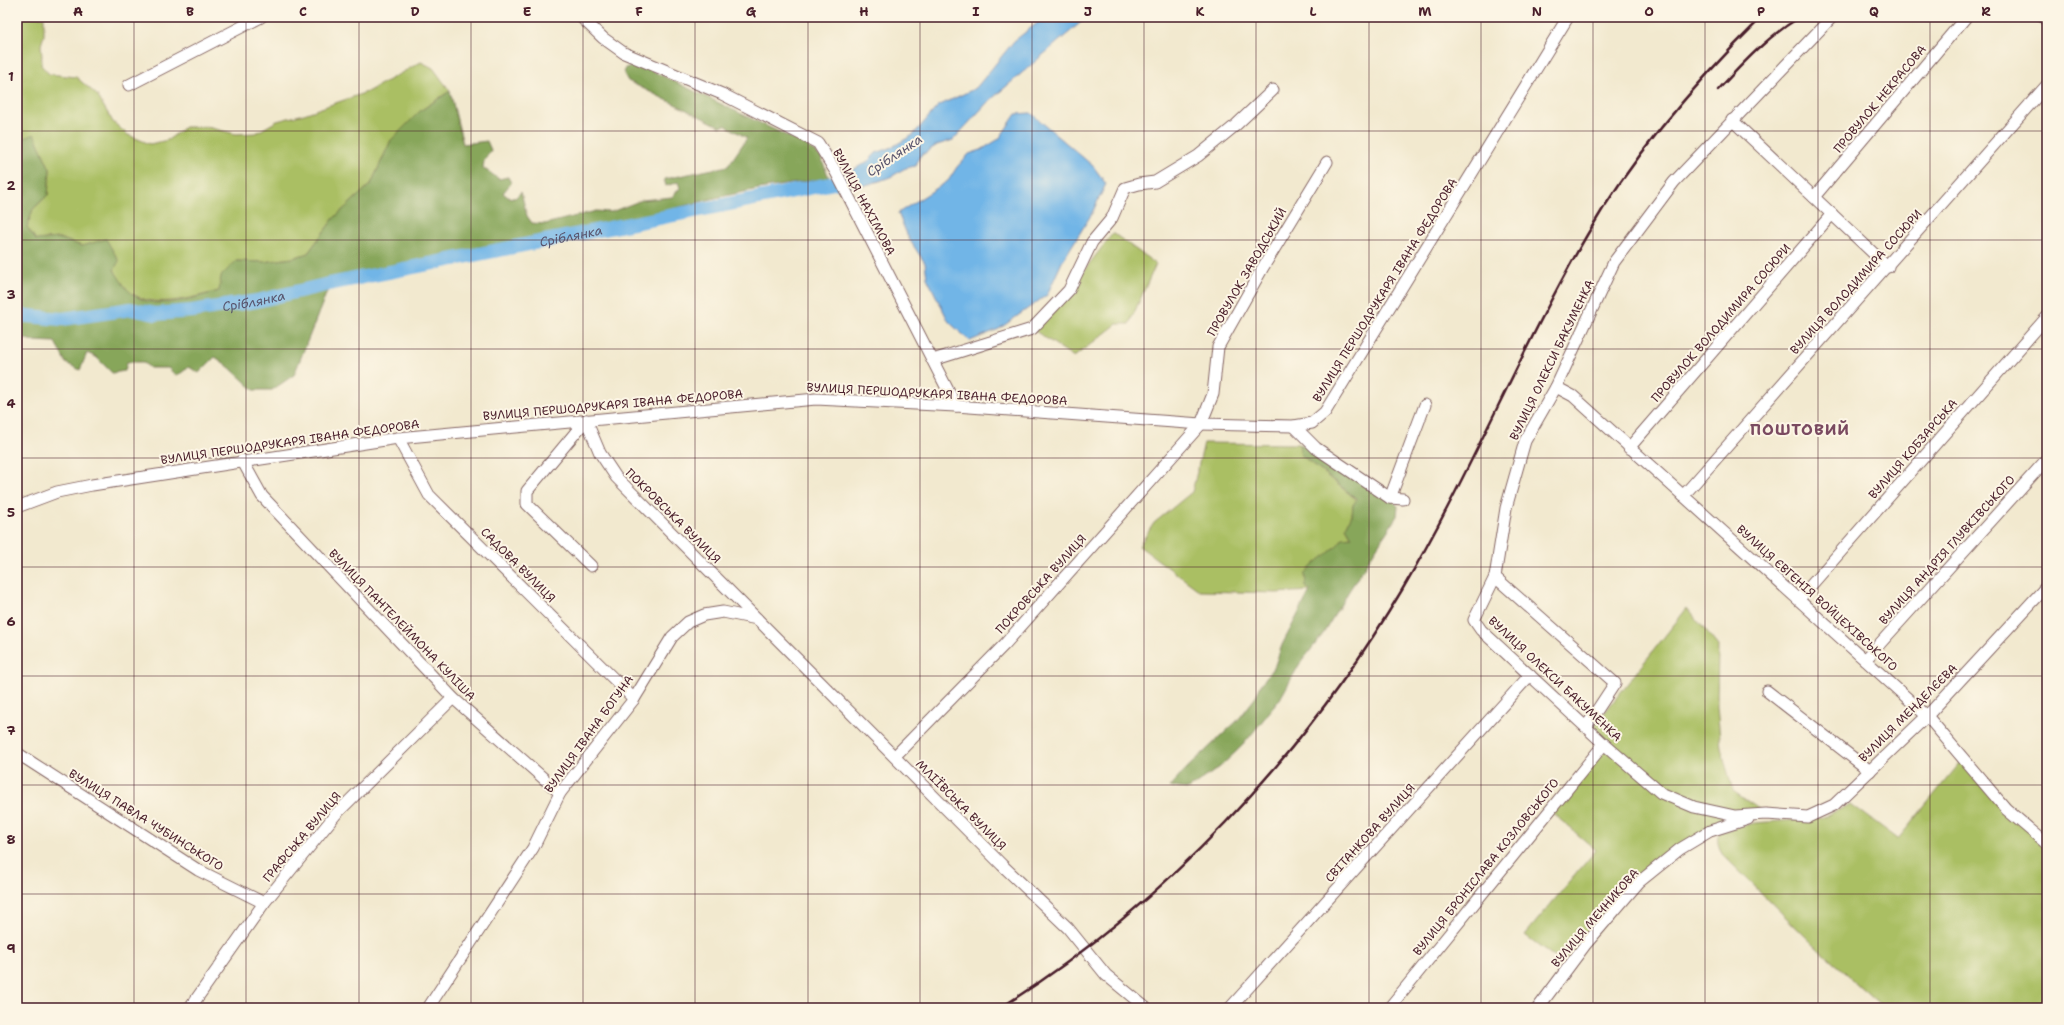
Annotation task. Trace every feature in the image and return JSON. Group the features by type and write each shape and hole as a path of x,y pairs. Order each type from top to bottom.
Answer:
{"street":[{"path":"129,85 262,17"},
{"name":"ВУЛИЦЯ НАХІМОВА","path":"581,17 603,38 624,53 722,94 818,143 836,172 956,406"},
{"name":"ВУЛИЦЯ ПЕРШОДРУКАРЯ ІВАНА ФЕДОРОВА","path":"17,507 57,492 242,460 398,438 816,399 956,406 1201,424 1294,426 1312,423 1325,412 1568,17"},
{"name":"ВУЛИЦЯ ОЛЕКСИ БАКУМЕНКА","path":"1766,814 1735,816 1694,806 1661,793 1604,744 1481,630 1474,620 1495,577 1506,508 1525,441 1556,387 1614,262 1674,182 1832,17"},
{"name":"ПРОВУЛОК НЕКРАСОВА","path":"1814,197 1966,17"},
{"path":"2043,17 2047,20"},
{"name":"ВУЛИЦЯ ВОЛОДИМИРА СОСЮРИ","path":"1683,496 2047,85"},
{"path":"933,360 1032,330 1069,290 1092,242 1112,218 1125,188 1155,182 1198,156 1236,125 1273,90"},
{"path":"1732,120 1888,266"},
{"name":"ПРОВУЛОК ЗАВОДСЬКИЙ","path":"1201,424 1213,394 1218,347 1262,269 1327,162"},
{"name":"ПРОВУЛОК ВОЛОДИМИРА СОСЮРИ","path":"1629,448 1832,214"},
{"name":"ВУЛИЦЯ КОБЗАРСЬКА","path":"1799,599 2047,317"},
{"name":"ВУЛИЦЯ ЄВГЕНІЯ ВОЙЦЕХІВСЬКОГО","path":"1556,387 1573,396 1629,448 1866,659 1927,716 2006,809 2047,844"},
{"path":"1390,498 1424,405"},
{"path":"586,420 528,491 527,504 591,566"},
{"name":"ПОКРОВСЬКА ВУЛИЦЯ","path":"586,420 600,453 616,477 757,619"},
{"name":"ПОКРОВСЬКА ВУЛИЦЯ","path":"895,756 1005,644 1201,424"},
{"path":"1294,426 1316,448 1390,498 1403,499"},
{"name":"САДОВА ВУЛИЦЯ","path":"398,438 429,495 634,699"},
{"name":"ВУЛИЦЯ АНДРІЯ ГЛУВКІВСЬКОГО","path":"1866,659 2047,459"},
{"name":"ВУЛИЦЯ ПАНТЕЛЕЙМОНА КУЛІША","path":"242,460 262,496 453,698 560,793"},
{"path":"1495,577 1615,682 1586,727"},
{"name":"ВУЛИЦЯ МЕНДЕЛЄЄВА","path":"1766,814 1808,817 1834,805 1927,716 2047,586"},
{"name":"ВУЛИЦЯ ІВАНА БОГУНА","path":"428,1008 533,848 560,793 634,699 672,637 688,622 704,615 724,612 757,619"},
{"name":"МЛІЇВСЬКА ВУЛИЦЯ","path":"757,619 1068,928 1106,975 1146,1008"},
{"name":"СВІТАНКОВА ВУЛИЦЯ","path":"1230,1008 1530,675"},
{"path":"1767,691 1870,771"},
{"name":"ГРАФСЬКА ВУЛИЦЯ","path":"190,1008 264,903 336,814 453,698"},
{"name":"ВУЛИЦЯ БРОНІСЛАВА КОЗЛОВСЬКОГО","path":"1388,1008 1604,744"},
{"name":"ВУЛИЦЯ ПАВЛА ЧУБИНСЬКОГО","path":"17,753 198,870 264,903"},
{"name":"ВУЛИЦЯ МЕЧНИКОВА","path":"1538,1008 1585,945 1639,882 1680,849 1710,831 1766,814"}],"green space":[{"path":"17,17 44,17 44,35 41,45 41,65 49,74 76,77 97,95 113,122 128,135 150,144 168,140 185,127 207,127 236,134 256,133 277,121 304,114 367,92 421,62 433,68 450,91 420,111 391,140 371,184 334,218 308,253 293,258 263,262 236,261 219,291 174,301 145,299 133,294 122,284 114,269 106,240 82,246 59,238 36,240 27,227 33,209 48,195 50,169 34,135 17,141"},
{"path":"638,64 806,145 821,157 829,178 758,189 715,198 642,217 508,245 470,256 330,284 294,375 272,390 254,390 230,368 215,357 199,373 189,367 177,376 168,368 150,368 143,362 127,362 125,371 112,373 96,357 87,353 80,370 66,363 55,342 33,341 17,336 17,141 34,134 50,169 48,195 33,209 27,227 36,240 59,238 82,246 106,239 119,261 114,270 127,289 136,297 147,301 171,302 219,291 221,276 236,261 263,262 293,258 308,253 334,218 371,184 391,140 420,111 450,91 463,144 487,141 491,150 484,161 483,168 499,179 508,177 511,183 503,193 508,197 515,198 521,192 527,216 532,223 545,224 596,211 611,212 642,200 672,197 680,188 678,182 666,186 664,179 728,166 747,138 725,125 721,127 628,81 624,74 625,68"},
{"path":"1113,233 1156,264 1129,324 1117,324 1074,357 1032,329 1069,290"},
{"path":"1204,443 1299,444 1301,455 1357,500 1353,505 1352,515 1346,527 1352,537 1343,538 1336,548 1327,555 1310,591 1276,593 1200,591 1139,546 1154,523 1192,492"},
{"path":"1299,444 1316,448 1390,498 1398,506 1397,516 1323,634 1299,665 1280,699 1243,745 1220,767 1189,789 1170,787 1186,769 1238,720 1255,698 1262,683 1275,665 1282,645 1310,591 1306,587 1305,574 1314,564 1339,544 1343,538 1352,537 1346,527 1352,515 1353,505 1357,499 1301,455"},
{"path":"1687,608 1718,646 1717,707 1721,748 1733,791 1766,814 1710,831 1639,882 1568,967 1525,935 1596,850 1550,811 1604,744 1590,731"},
{"path":"1964,758 2047,844 2047,1008 1884,1008 1818,949 1722,854 1719,846 1718,837 1720,832 1754,823 1821,818 1851,804 1898,839"}],"water":[{"path":"1045,17 1087,17 987,103 953,140 937,145 919,157 916,166 904,169 890,177 868,185 854,188 846,174 868,161 876,153 890,148 913,135 938,106 976,88 1014,41"},
{"path":"1031,113 1093,166 1106,184 1091,215 1062,262 1047,295 999,329 970,341 949,322 927,278 925,263 909,239 898,213 948,181 957,167 969,154 981,150 999,139 1016,114"}],"waterway":[{"name":"Сріблянка","path":"17,315 62,319 131,309 155,314 192,311 257,301 329,284 849,180 867,174"}],"railway":[{"path":"1000,1008 1060,968 1118,923 1173,874 1225,823 1275,768 1321,711 1363,651 1402,590 1427,546 1539,323 1605,205 1667,120 1713,67 1762,17"},
{"path":"1718,90 1746,60 1767,41 1788,24 1800,17"}],"district":[{"name":"ПОШТОВИЙ","path":"1800,429"}]}
